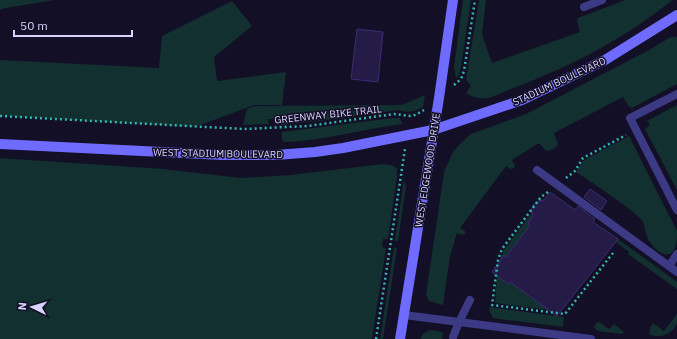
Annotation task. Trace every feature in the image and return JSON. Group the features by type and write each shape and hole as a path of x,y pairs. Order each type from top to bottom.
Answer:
{"main road":[{"name":"WEST EDGEWOOD DRIVE","path":"400,339 453,0"},
{"name":"STADIUM BOULEVARD","path":"433,130 529,96 604,60 677,15"},
{"name":"WEST STADIUM BOULEVARD","path":"0,144 223,155 276,155 315,152 433,130"}],"lane":[{"path":"584,7 602,0"},
{"path":"677,94 630,118 677,210"},
{"path":"537,170 677,272"},
{"path":"669,266 677,254"},
{"path":"453,337 470,300"},
{"path":"404,315 591,339"}],"path":[{"name":"GREENWAY BIKE TRAIL","path":"0,116 244,129 308,126 394,114 410,116 376,339"},
{"path":"613,253 565,314 492,305 498,260 502,250 541,197 575,170 583,158 636,130"}],"green space":[{"path":"0,0 55,0 0,10"},
{"path":"463,0 471,0 461,66 459,75 456,78 454,67"},
{"path":"479,0 486,0 482,34 492,63 580,32 577,21 578,18 625,0 673,0 629,32 583,58 489,98 483,98 474,97 466,93 471,86 466,80"},
{"path":"232,1 252,26 214,57 217,81 286,72 282,105 254,105 195,127 0,116 0,60 159,68 162,36"},
{"path":"671,37 677,37 677,84 632,108 629,107 623,97 554,133 558,144 553,149 546,151 539,143 512,160 515,165 514,168 511,169 506,166 460,228 465,231 465,234 462,235 457,233 450,256 443,305 429,301 426,295 444,172 453,152 461,143 471,134 526,114"},
{"path":"425,95 423,107 411,112 398,110 281,125 281,119 268,119 269,124 243,125 247,109 254,106 402,105"},
{"path":"677,105 677,190 645,129 650,125 646,122 647,121"},
{"path":"400,118 402,124 299,141 284,142 282,140 282,132"},
{"path":"629,136 677,231 675,247 672,253 664,254 657,250 647,237 643,222 633,212 576,172 582,162 586,159"},
{"path":"0,158 163,169 241,178 290,175 383,164 391,165 397,168 397,177 388,239 383,239 382,247 386,248 372,339 0,339"},
{"path":"404,179 406,187 398,241 395,241"},
{"path":"530,215 532,216 528,223 530,225 506,257 504,255 500,260 504,250"},
{"path":"618,239 677,282 677,289 628,254 629,252 616,242"},
{"path":"394,248 397,248 383,339 380,339"},
{"path":"497,276 508,284 510,282 549,310 495,303"},
{"path":"489,307 564,317 563,327 493,318"},
{"path":"677,314 677,323 669,333 661,336 649,334 653,323 664,331"},
{"path":"599,322 609,329 614,324 624,332 622,334 598,331 594,327 596,323"},
{"path":"430,330 443,333 442,339 420,339 423,334"}],"building":[{"path":"357,29 383,32 378,82 351,79"},
{"path":"590,189 607,201 601,210 584,197"},
{"path":"550,192 575,210 578,206 595,219 593,222 618,239 557,316 510,282 508,284 492,272 504,255 506,257 530,225 528,223 533,216 531,211 533,205 538,201 544,200"}]}
